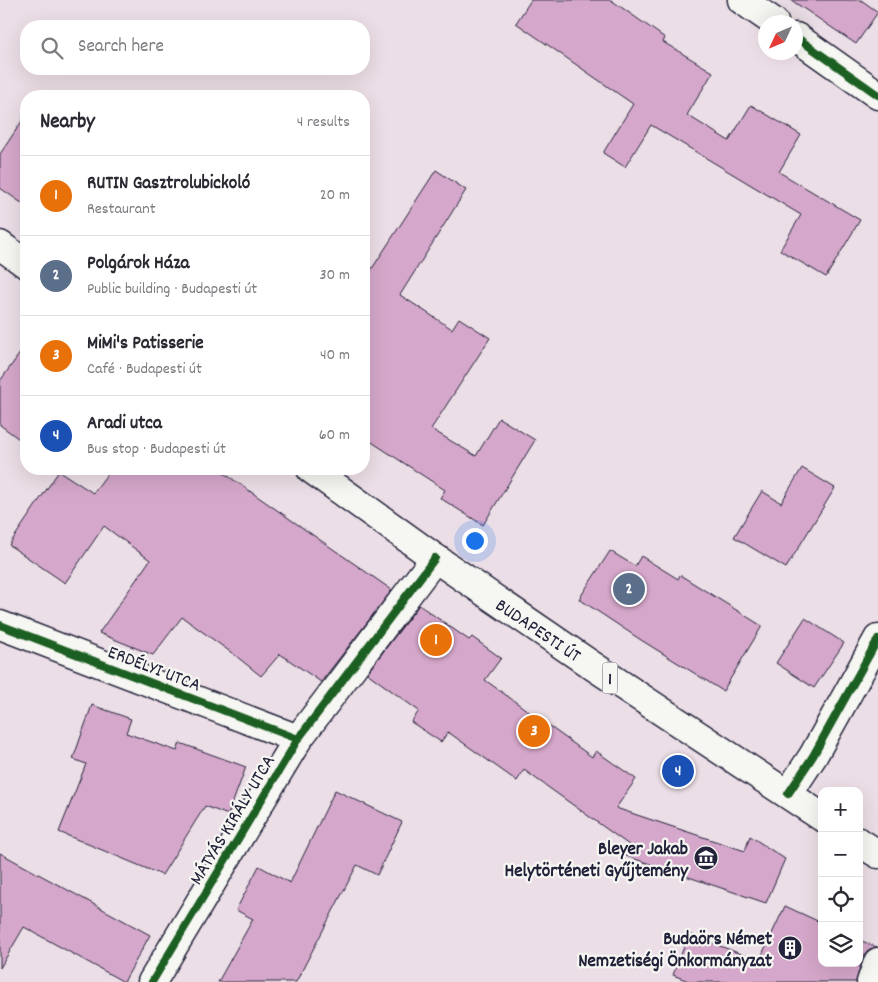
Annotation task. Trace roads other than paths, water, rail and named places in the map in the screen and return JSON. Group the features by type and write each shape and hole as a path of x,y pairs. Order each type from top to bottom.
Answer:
{"street":[{"path":"742,0 764,15"},
{"path":"803,42 878,95"},
{"path":"0,245 20,260"},
{"name":"BUDAPESTI ÚT","path":"319,475 435,558 587,662 818,814"},
{"name":"MÁTYÁS KIRÁLY UTCA","path":"152,982 298,739 435,558"},
{"name":"ERDÉLYI UTCA","path":"0,624 298,739"},
{"path":"788,794 812,756 878,639"},
{"path":"863,845 878,854"},
{"path":"871,982 878,962"}],"place":[{"name":"Polgárok Háza","path":"629,589"},
{"name":"RUTIN Gasztrolubickoló","path":"436,640"},
{"name":"MiMi's Patisserie","path":"534,731"},
{"name":"Aradi utca","path":"678,771"},
{"name":"Bleyer Jakab Helytörténeti Gyűjtemény","path":"706,858"},
{"name":"Budaörs Német Nemzetiségi Önkormányzat","path":"790,948"}]}
